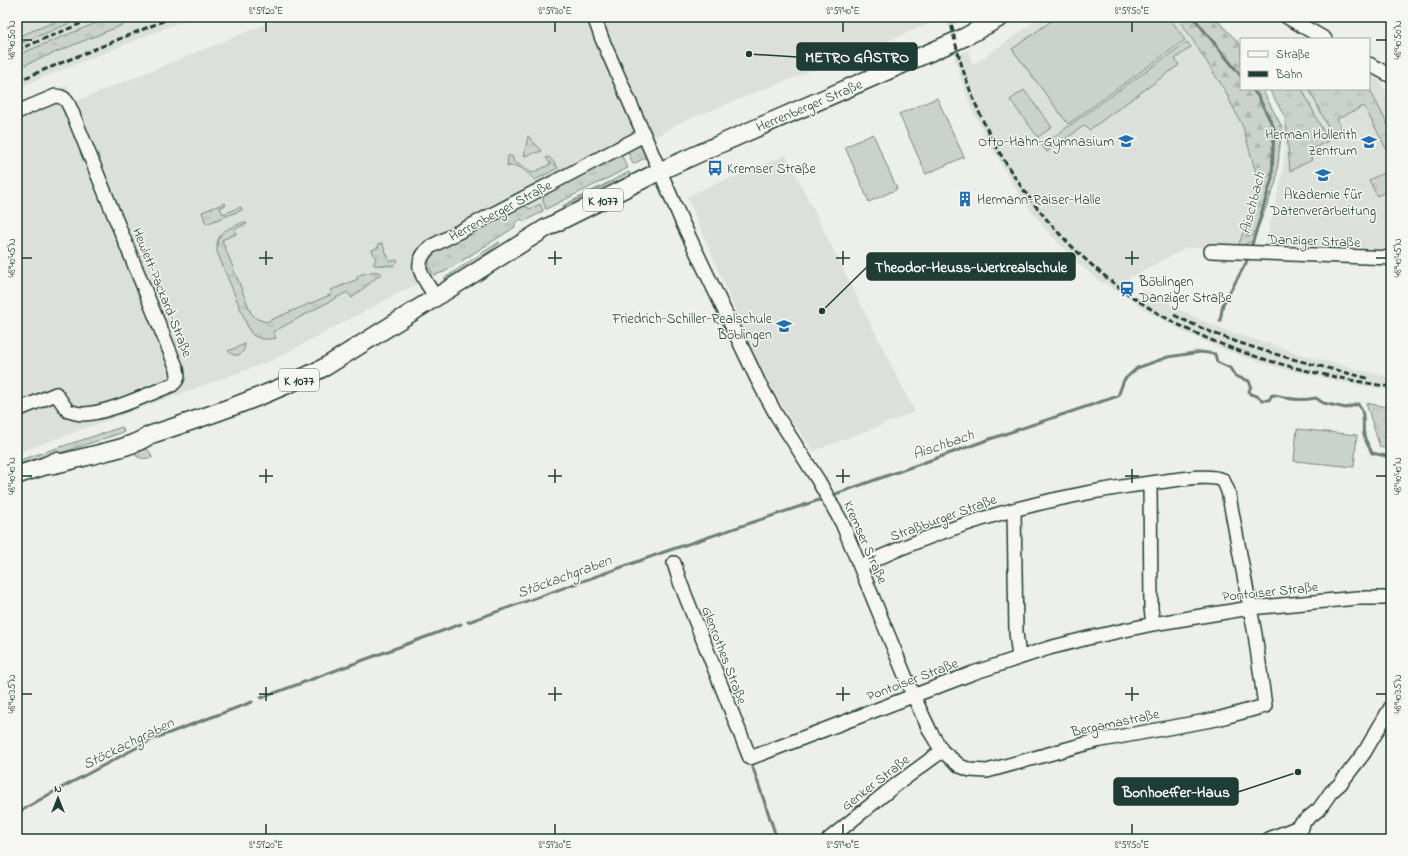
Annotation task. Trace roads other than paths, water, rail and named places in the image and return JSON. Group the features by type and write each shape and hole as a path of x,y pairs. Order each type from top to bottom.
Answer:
{"main road":[{"name":"Herrenberger Straße","path":"17,475 45,466 129,446 150,435 218,413 290,384 325,367 546,228 660,171 736,136 965,37 1001,17"}],"street":[{"path":"594,17 602,39 660,171"},
{"path":"1287,17 1323,38"},
{"path":"1370,65 1391,76"},
{"name":"Hewlett-Packard-Straße","path":"17,112 55,96 65,98 76,119 178,369 179,376 172,385 115,407 97,412 82,414 68,411 56,394 17,410"},
{"name":"Herrenberger Straße","path":"436,298 422,277 419,262 423,253 430,247 644,135"},
{"name":"Kremser Straße","path":"660,171 692,244 758,382 777,416 828,497 842,523 913,695"},
{"name":"Danziger Straße","path":"1211,251 1391,258"},
{"name":"Straßburger Straße","path":"861,566 922,540 965,524 1062,497 1150,483 1214,477 1223,480 1228,491 1250,608"},
{"path":"1150,483 1151,608 1153,624"},
{"name":"Straßburger Straße","path":"1014,510 1016,632 1019,658"},
{"name":"Glenrothes Straße","path":"674,563 680,582 750,758"},
{"name":"Pontoiser Straße","path":"750,758 973,672 1049,648 1088,638 1153,624 1250,608 1351,599 1391,598"},
{"name":"Bergamastraße","path":"913,695 923,717 942,751 960,766 970,770 987,771 1096,741 1217,719 1265,706 1250,608"},
{"path":"1269,839 1303,824 1319,809 1331,792 1345,779 1364,753 1391,707"},
{"name":"Genker Straße","path":"829,839 893,787 942,751"},
{"path":"1298,839 1303,824"}],"waterway":[{"name":"Aischbach","path":"1193,17 1240,75"},
{"name":"Aischbach","path":"1251,248 1272,178 1274,128 1258,96 1253,90"},
{"name":"Aischbach","path":"1220,321 1223,304 1249,255"},
{"name":"Aischbach","path":"830,496 990,439 1118,396 1124,380 1137,368 1168,357 1201,352 1215,354 1217,362 1230,368 1235,376 1249,381 1251,386 1249,391 1250,394 1257,396 1262,400 1269,400 1272,395 1274,395 1296,400 1316,398 1323,403 1346,408 1358,404 1363,415 1363,431 1366,442 1372,453 1391,457"},
{"name":"Stöckachgraben","path":"468,622 667,551 825,498"},
{"name":"Stöckachgraben","path":"261,698 461,624"},
{"name":"Stöckachgraben","path":"17,813 153,739 252,702"},
{"name":"Aischbach","path":"751,762 777,839"}],"railway":[{"path":"17,50 97,17"},
{"path":"17,81 173,17"},
{"path":"950,17 962,67 980,115 1004,160 1033,202 1067,241 1104,276 1146,306 1191,331 1215,342 1289,366 1340,378 1391,387"},
{"path":"1174,315 1245,345 1367,378"}],"place":[{"name":"METRO GASTRO","path":"749,54"},
{"name":"Otto-Hahn-Gymnasium","path":"1126,141"},
{"name":"Herman Hollerith Zentrum","path":"1369,142"},
{"name":"Kremser Straße","path":"715,168"},
{"name":"Akademie für Datenverarbeitung","path":"1323,175"},
{"name":"Hermann-Raiser-Halle","path":"965,199"},
{"name":"Böblingen Danziger Straße","path":"1127,289"},
{"name":"Theodor-Heuss-Werkrealschule","path":"822,311"},
{"name":"Friedrich-Schiller-Realschule Böblingen","path":"784,326"},
{"name":"Bonhoeffer-Haus","path":"1298,772"}]}
